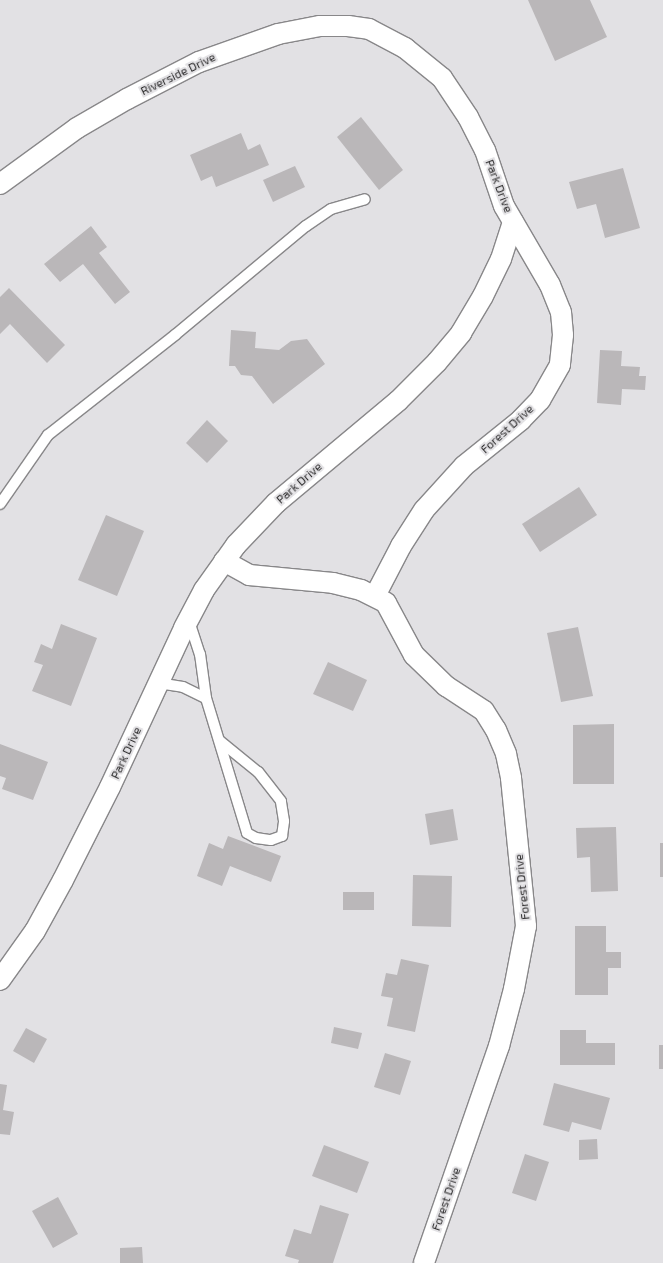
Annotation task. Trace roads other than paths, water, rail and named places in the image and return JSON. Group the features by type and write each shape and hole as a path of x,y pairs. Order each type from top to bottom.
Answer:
{"street":[{"name":"Riverside Drive","path":"0,184 72,132 127,99 199,62 237,46 278,34 320,26 348,26 379,33"},
{"name":"Park Drive","path":"0,980 35,931 63,880 188,619 224,561 276,503 398,401 437,362 461,333 483,296 501,259 513,222 504,206 485,150 468,117 442,78 406,48 379,33"},
{"name":"Forest Drive","path":"375,596 401,546 424,510 464,466 521,420 540,400 560,365 563,335 561,312 550,285 513,222"},
{"name":"Forest Drive","path":"224,561 238,570 259,577 333,583 361,590 386,603 414,655 446,686 484,711 496,730 506,754 511,778 526,926 514,989 498,1046 424,1263"}],"lane":[{"path":"0,504 48,435 175,334 306,226 331,209 365,199"},
{"path":"188,619 200,654 206,698 247,833 256,838 271,840 282,836 284,821 281,801 258,772 220,741"},
{"path":"158,683 184,687 206,698"}]}
